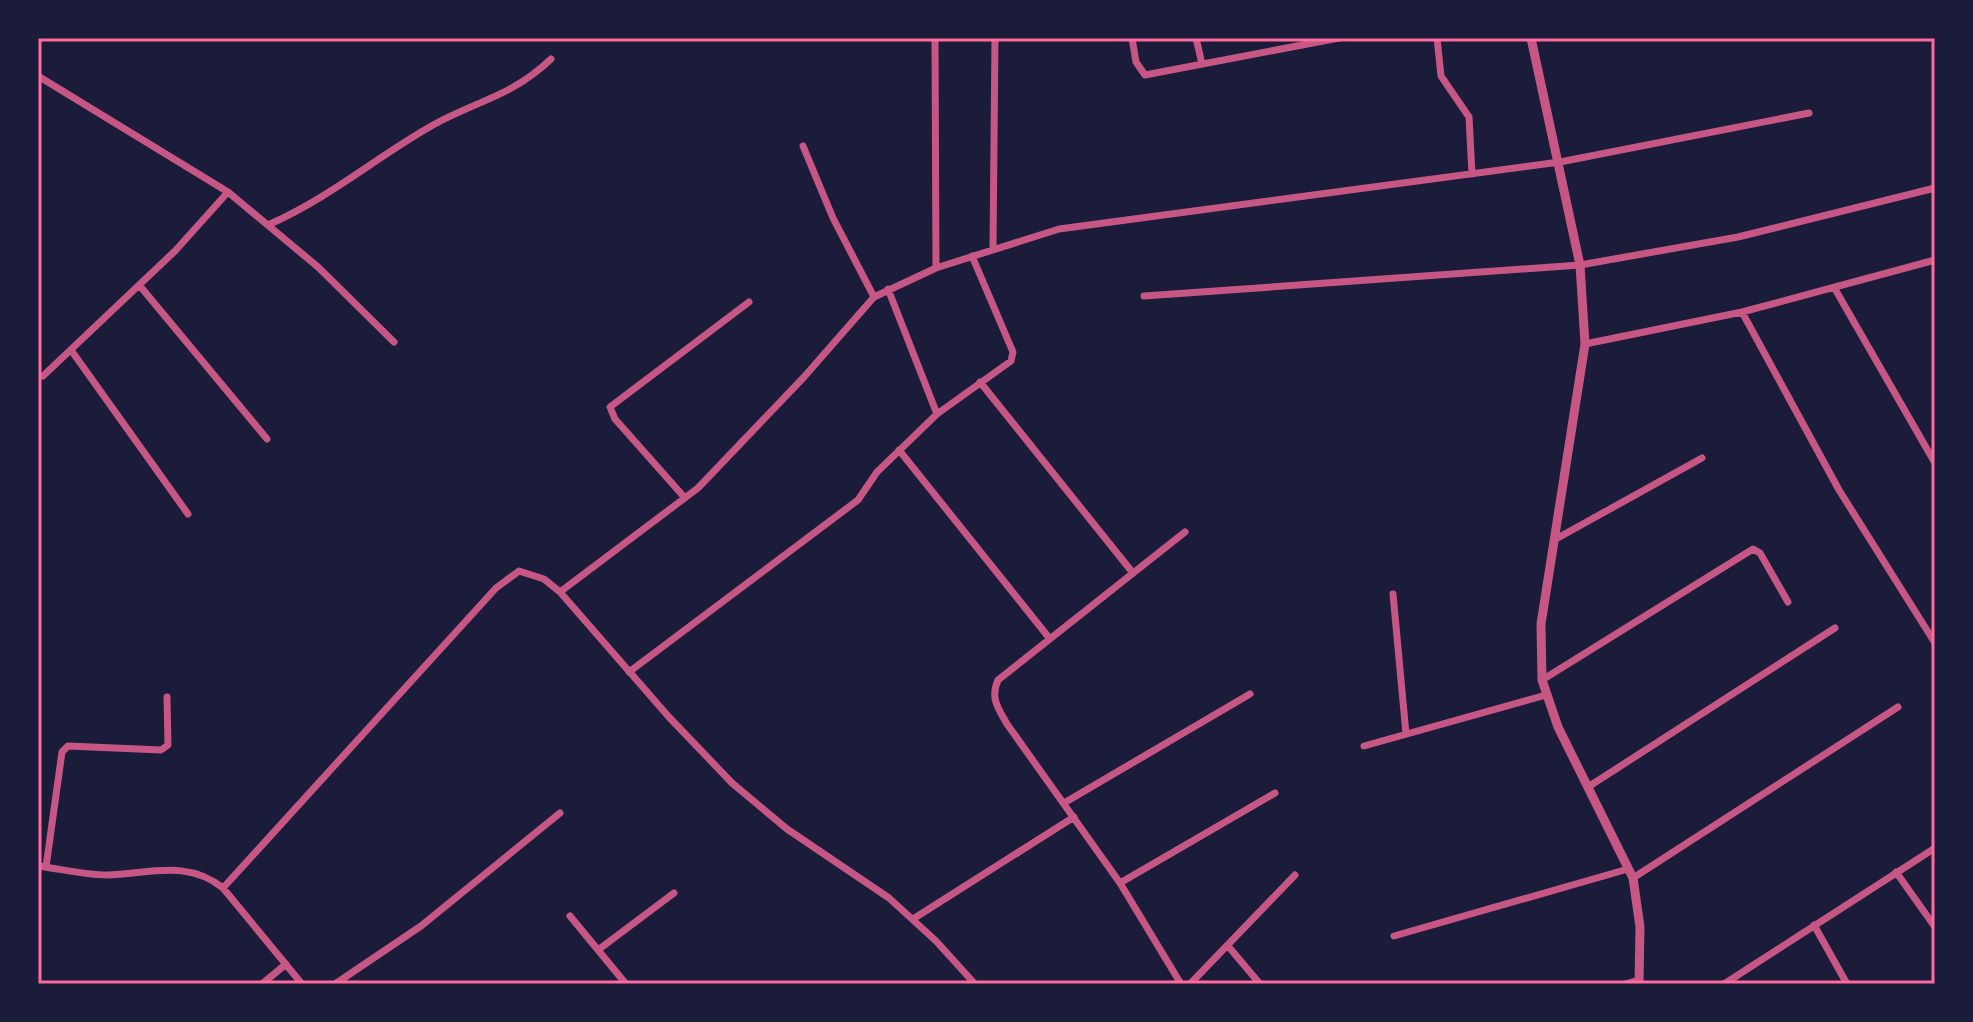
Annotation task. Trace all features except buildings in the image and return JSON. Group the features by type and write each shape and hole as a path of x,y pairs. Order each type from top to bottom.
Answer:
{"street":[{"path":"935,38 936,268"},
{"path":"993,248 995,38"},
{"path":"1132,38 1136,62 1145,75 1339,38"},
{"path":"1196,38 1202,64"},
{"path":"1437,38 1441,76 1469,117 1472,174"},
{"path":"1531,38 1580,265 1585,344 1541,624 1542,680 1546,695 1630,874 1640,927 1639,982 1625,984"},
{"path":"270,224 344,183 434,124 514,90 551,59"},
{"path":"38,76 228,192 270,224 394,342"},
{"path":"560,592 685,498 804,377 874,297 936,268 1059,229 1560,162 1809,113"},
{"path":"803,146 833,218 874,297"},
{"path":"1144,296 1580,265 1738,237 1935,188"},
{"path":"43,376 140,286 228,192"},
{"path":"629,672 858,500 872,478 937,414 1014,356 972,256"},
{"path":"1585,344 1742,312 1935,260"},
{"path":"140,286 267,439"},
{"path":"888,289 937,414"},
{"path":"1835,289 1935,463"},
{"path":"685,498 615,419 610,407 749,302"},
{"path":"1742,312 1839,490 1935,643"},
{"path":"71,350 188,514"},
{"path":"980,382 1133,573"},
{"path":"899,450 1050,639"},
{"path":"1554,540 1702,458"},
{"path":"1181,984 1120,883 994,701 998,680 1185,532"},
{"path":"1542,680 1753,549 1760,553 1788,602"},
{"path":"223,888 506,579 519,571 529,572 560,592 732,783 761,809 913,919 975,984"},
{"path":"1393,594 1406,734"},
{"path":"1588,787 1835,628"},
{"path":"1064,803 1250,694"},
{"path":"1364,746 1546,695"},
{"path":"167,697 168,745 161,750 68,746 62,752 42,866 110,875 176,869 208,876 223,888 302,984"},
{"path":"1394,936 1630,874 1898,707"},
{"path":"1120,883 1275,793"},
{"path":"335,984 421,926 560,813"},
{"path":"913,919 1074,817"},
{"path":"1724,984 1935,848"},
{"path":"1896,872 1935,927"},
{"path":"1190,984 1295,875"},
{"path":"598,950 674,893"},
{"path":"570,916 626,984"},
{"path":"1814,925 1847,984"},
{"path":"1228,946 1260,984"},
{"path":"262,984 286,964"}]}
